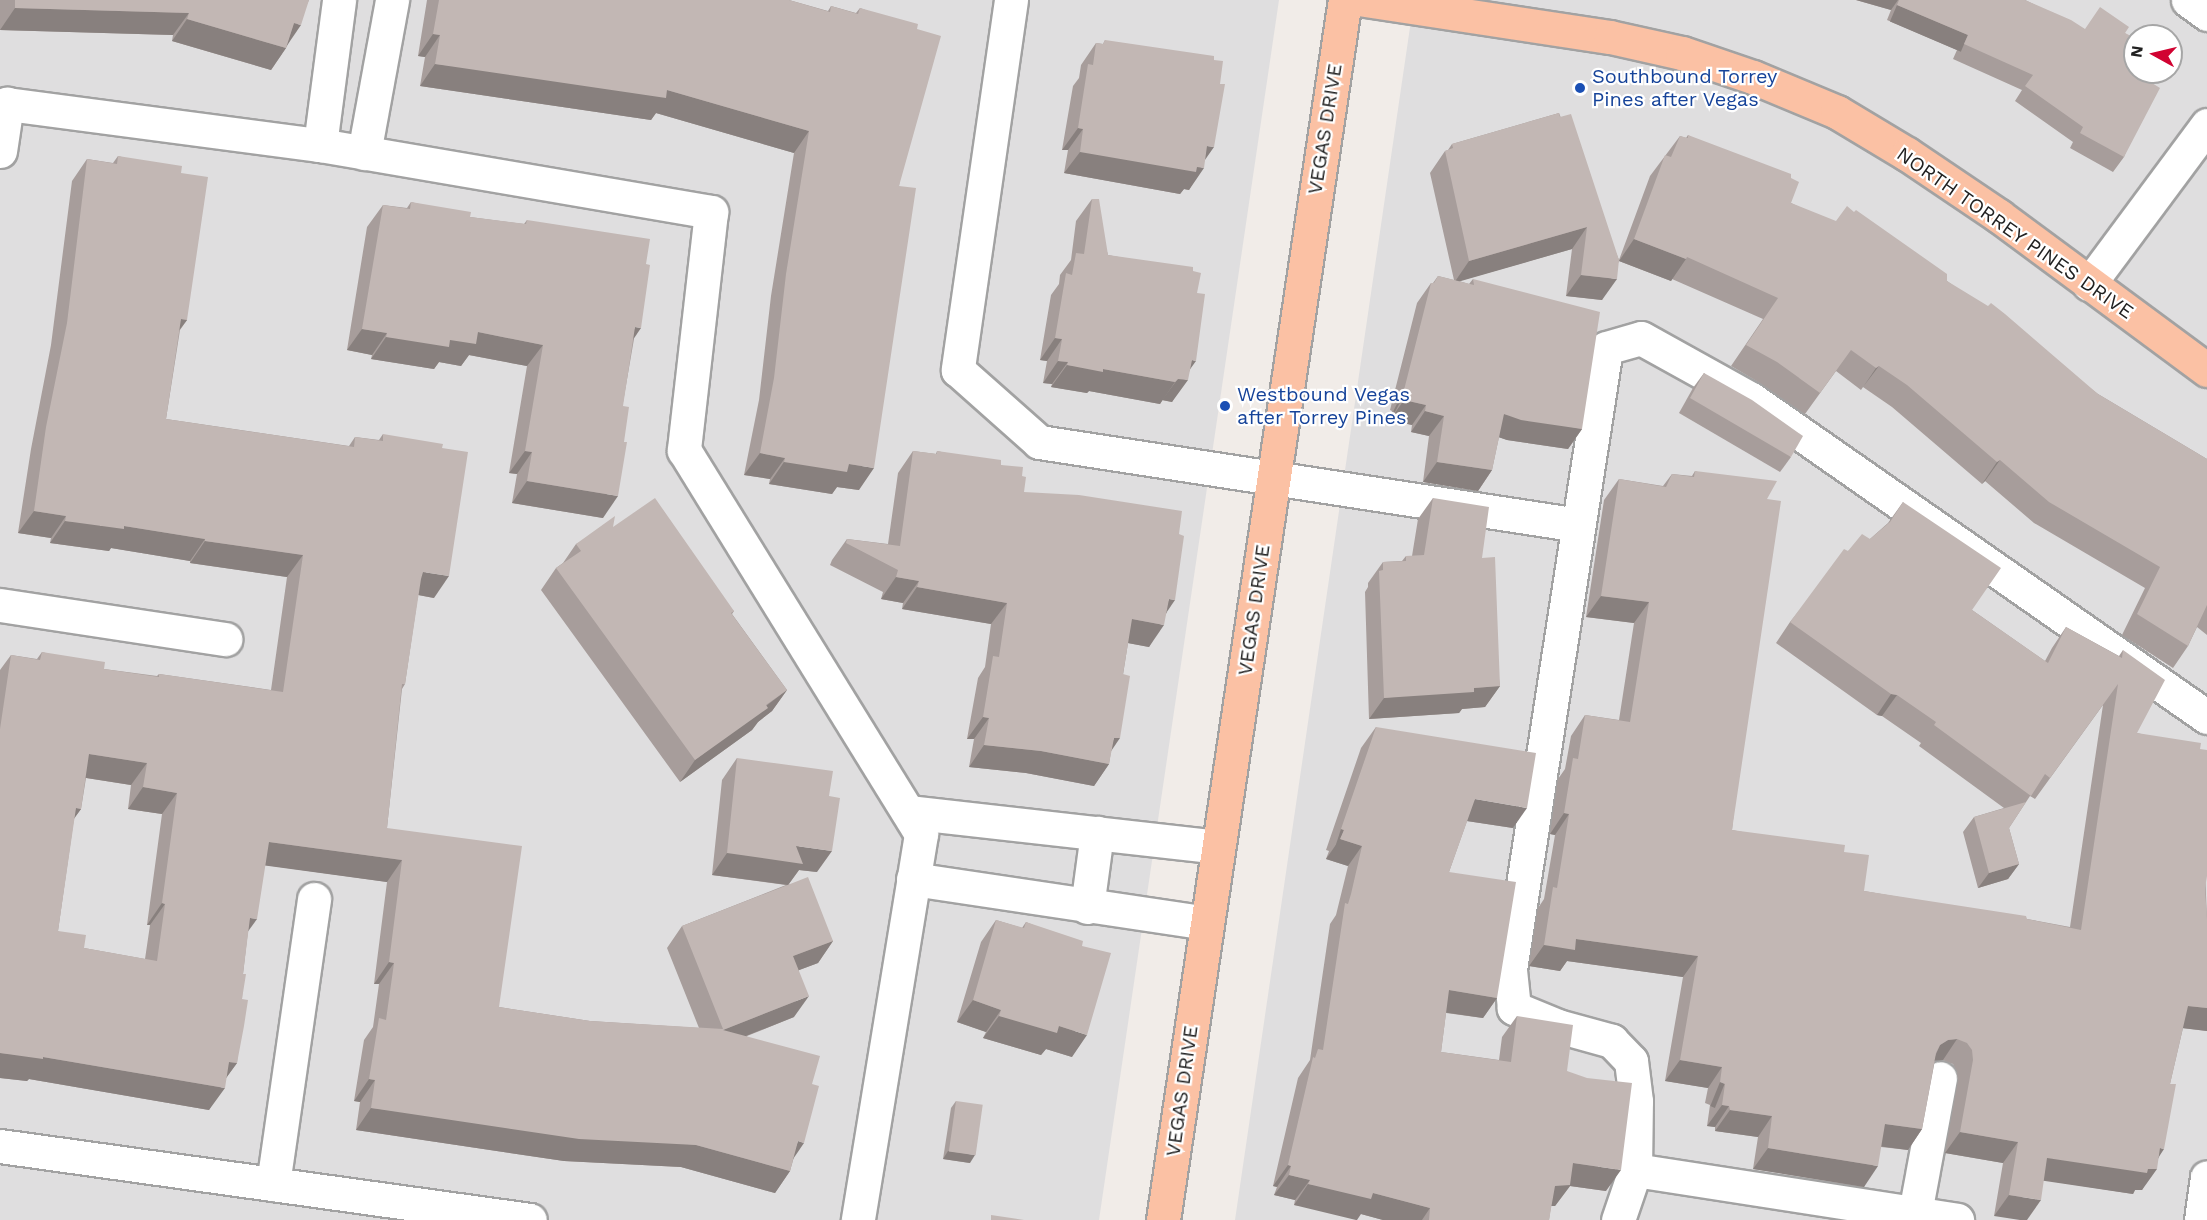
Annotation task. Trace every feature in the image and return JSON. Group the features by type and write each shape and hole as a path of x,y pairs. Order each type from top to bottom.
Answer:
{"main road":[{"name":"VEGAS DRIVE","path":"1163,1220 1345,0"},
{"name":"NORTH TORREY PINES DRIVE","path":"1365,0 1610,37 1682,53 1753,77 1837,112 1907,154 1999,216 2207,370"}],"street":[{"path":"320,145 339,0"},
{"path":"364,153 392,0"},
{"path":"1011,0 958,370 1039,442 1579,525"},
{"path":"2188,0 2207,14"},
{"path":"0,150 7,104 320,145 711,212 684,450 921,834 858,1220"},
{"path":"2089,284 2207,125"},
{"path":"1618,1220 1635,1170 1636,1101 1631,1061 1612,1041 1558,1026 1514,1008 1510,969 1606,348 1641,338 1751,399 2207,717"},
{"path":"0,605 225,639"},
{"path":"908,812 1218,847"},
{"path":"1088,907 1097,833"},
{"path":"913,879 1207,923"},
{"path":"273,1184 314,898"},
{"path":"1915,1213 1940,1078"},
{"path":"0,1146 530,1220"},
{"path":"1635,1170 1957,1220"},
{"path":"2200,1220 2207,1177"}],"shaded area":[{"path":"0,0 1279,0 1099,1220 0,1220"},
{"path":"1414,0 2207,0 2207,1220 1235,1220"}],"building":[{"path":"15,0 309,0 301,25 294,23 286,48 187,19 189,13 15,8"},
{"path":"439,0 789,0 830,12 831,6 858,14 860,8 918,24 917,29 941,36 899,186 916,188 874,468 849,464 847,472 784,462 785,458 760,453 774,378 786,274 809,131 667,90 666,98 435,64 440,35 433,34"},
{"path":"1899,0 2025,0 2071,20 2085,29 2100,7 2125,24 2123,84 2154,84 2160,88 2124,157 2080,133 2083,127 2025,86 2033,75 1964,44 1968,35 1897,5"},
{"path":"1105,40 1214,56 1214,60 1223,61 1220,84 1225,84 1214,147 1207,146 1204,168 1197,167 1196,172 1080,152 1083,129 1078,128 1088,64 1093,65 1096,43 1103,44"},
{"path":"1559,113 1560,117 1571,114 1619,260 1617,279 1581,275 1587,227 1469,261 1445,151 1453,148 1452,144"},
{"path":"1688,135 1791,174 1791,178 1799,182 1791,203 1836,221 1847,206 1854,212 1856,210 1947,274 1947,281 1988,306 1991,303 2098,394 2207,459 2207,605 2188,646 2137,614 2160,567 2049,502 2000,460 1997,462 1907,385 1879,366 1876,368 1851,350 1820,393 1777,362 1746,345 1778,298 1687,257 1686,259 1634,239 1665,155 1671,157 1680,136 1688,138"},
{"path":"118,156 182,166 181,173 208,177 187,320 181,319 166,419 354,447 355,437 383,441 383,434 443,444 442,448 468,452 449,576 423,572 421,579 405,684 402,684 387,828 522,846 499,1007 590,1021 723,1029 682,926 808,877 833,941 793,956 809,996 723,1030 820,1056 812,1084 819,1086 804,1143 798,1141 790,1171 696,1145 579,1139 371,1108 375,1080 369,1079 379,1018 386,1020 394,963 389,962 402,860 269,842 257,919 250,918 243,974 246,974 242,999 248,1000 244,1026 237,1063 229,1062 225,1088 43,1057 43,1059 0,1053 0,729 11,655 40,660 42,652 105,662 104,669 159,677 159,674 283,692 303,555 205,541 205,539 124,526 124,529 65,521 66,516 34,511 46,427 67,323 87,159 117,164","holes":["89,754 147,763 143,787 177,793 162,903 165,904 157,961 84,948 86,935 58,931 76,808 81,809"]},
{"path":"1092,199 1099,199 1108,255 1193,267 1193,271 1201,273 1197,293 1205,294 1196,361 1192,360 1188,380 1178,379 1175,382 1103,369 1103,372 1058,361 1062,339 1055,338 1066,273 1072,275 1076,253 1084,254"},
{"path":"411,202 471,212 470,217 526,224 527,220 650,239 646,264 650,265 641,328 635,327 623,406 629,407 624,442 627,442 618,496 527,481 532,452 525,451 543,345 478,332 476,344 450,340 449,347 386,337 387,333 362,329 383,205 410,209"},
{"path":"1438,276 1474,285 1473,279 1600,312 1582,429 1521,420 1504,414 1492,470 1437,462 1444,416 1425,411 1426,405 1404,400 1406,391 1404,390 1431,283 1434,283"},
{"path":"1704,373 1752,400 1803,436 1791,457 1690,398"},
{"path":"913,451 937,454 937,451 1001,460 1001,465 1023,467 1022,476 1026,477 1024,492 1079,495 1182,511 1179,534 1184,536 1175,600 1169,599 1164,625 1132,619 1123,674 1130,676 1120,738 1114,738 1109,764 1041,751 984,745 989,718 983,717 993,656 999,657 1007,603 917,587 919,581 896,577 898,570 846,543 847,539 900,546"},
{"path":"1695,471 1777,481 1767,499 1781,501 1732,830 1845,845 1844,852 1869,855 1864,891 2026,916 2027,919 2081,930 2118,684 2050,778 2045,774 2031,796 1934,725 1936,722 1897,695 1891,694 1790,622 1844,549 1848,551 1862,534 1870,539 1890,522 1903,502 2001,568 1972,610 2048,663 2066,627 2122,658 2123,650 2165,680 2137,733 2201,743 2200,749 2207,750 2207,876 2205,888 2207,1008 2188,1006 2170,1084 2176,1084 2164,1149 2160,1148 2157,1169 2148,1169 2147,1173 2047,1158 2041,1200 2009,1195 2018,1142 1960,1132 1973,1060 1972,1050 1967,1043 1957,1039 1948,1040 1940,1045 1936,1053 1922,1129 1885,1124 1878,1166 1768,1148 1772,1116 1730,1110 1729,1106 1722,1105 1725,1084 1720,1082 1722,1067 1680,1060 1698,956 1576,939 1575,950 1544,945 1553,887 1557,888 1569,814 1564,813 1573,758 1578,759 1585,715 1630,722 1649,602 1601,596 1619,479 1666,487 1672,474 1694,477"},
{"path":"655,498 734,611 731,613 787,690 766,705 768,708 695,760 556,568 581,551 576,544 615,516 613,527"},
{"path":"1433,498 1489,507 1482,558 1495,557 1500,686 1474,688 1474,692 1384,698 1379,571 1383,570 1383,562 1406,561 1406,556 1424,555"},
{"path":"1376,727 1536,753 1527,808 1475,799 1449,872 1516,882 1497,998 1449,990 1441,1052 1511,1062 1517,1016 1573,1025 1567,1071 1587,1078 1632,1083 1621,1170 1573,1163 1570,1185 1555,1186 1549,1220 1429,1220 1430,1208 1373,1193 1371,1199 1308,1184 1310,1180 1289,1175 1291,1166 1288,1165 1313,1057 1315,1058 1318,1049 1323,1050 1345,903 1348,904 1351,894 1362,846 1340,839 1344,830 1341,829"},
{"path":"737,758 833,771 829,796 840,798 832,851 796,846 803,864 727,853"},
{"path":"2026,802 2009,828 2019,864 1989,873 1974,817"},
{"path":"996,920 1024,928 1026,922 1083,941 1082,946 1111,953 1087,1035 1059,1026 1057,1033 999,1016 1001,1010 973,1000"},
{"path":"956,1101 983,1105 976,1155 949,1152"},
{"path":"991,1215 1024,1220 991,1220"}],"place":[{"name":"Southbound Torrey Pines after Vegas","path":"1580,88"},
{"name":"Westbound Vegas after Torrey Pines","path":"1225,406"}]}
